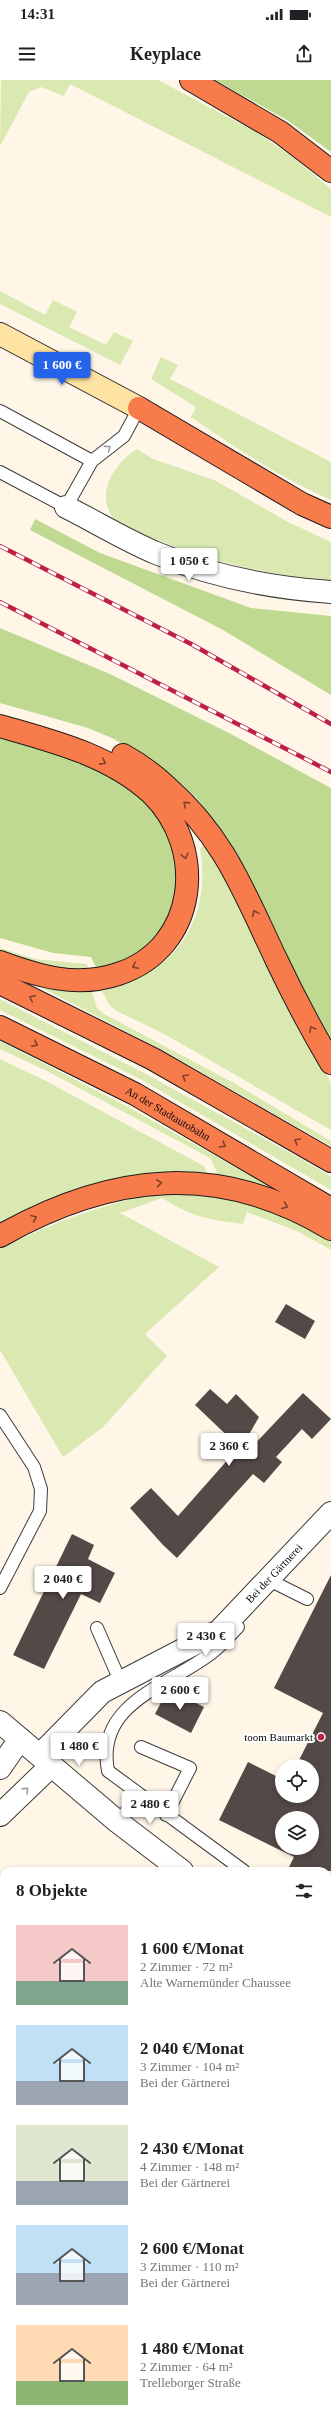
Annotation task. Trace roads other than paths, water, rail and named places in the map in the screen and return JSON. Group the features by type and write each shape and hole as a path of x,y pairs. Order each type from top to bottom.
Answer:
{"highway":[{"path":"191,80 280,132 331,171"},
{"path":"139,408 302,504 331,516"},
{"path":"0,712 94,741 129,758 158,779 190,807 219,844 236,873 289,986 331,1063"},
{"path":"0,726 55,742 89,755 124,773 151,794 169,815 180,837 188,880 186,899 180,918 170,935 160,948 148,958 119,974 95,980 65,980 36,975 0,962"},
{"path":"0,983 153,1059 331,1161"},
{"name":"An der Stadtautobahn","path":"0,1027 135,1094 331,1209"},
{"path":"0,1236 24,1222 69,1204 117,1189 164,1182 213,1184 247,1192 307,1214 331,1229"}],"street":[{"path":"0,334 139,408"},
{"path":"66,507 156,553 216,573 281,587 331,592"},
{"name":"Bei der Gärtnerei","path":"0,1815 102,1692 219,1631 331,1513"},
{"path":"0,1722 118,1822 177,1867"},
{"path":"0,1768 20,1739"}],"lane":[{"path":"0,472 66,507 92,460 124,436 139,408"},
{"path":"0,411 92,460"},
{"path":"0,1415 34,1467 41,1489 40,1511 0,1588"},
{"path":"238,1867 108,1771 105,1755 107,1742 114,1722 129,1705 214,1651 331,1527"},
{"path":"277,1584 307,1599"},
{"path":"97,1628 120,1683"},
{"path":"141,1746 190,1768 166,1815"},
{"path":"118,1822 139,1795"}],"railway":[{"path":"0,546 193,645 331,724"},
{"path":"0,602 331,772"}],"place":[{"name":"toom Baumarkt","path":"321,1737"}]}
